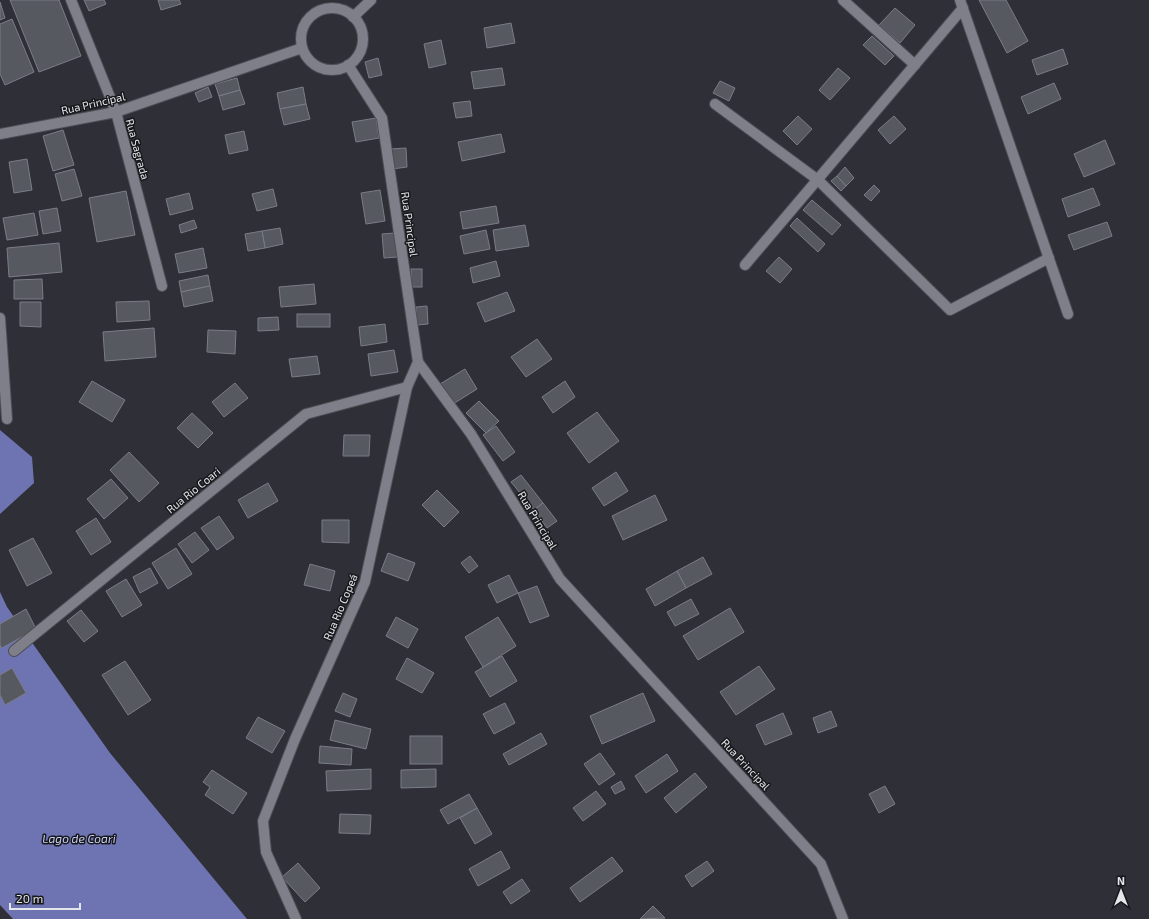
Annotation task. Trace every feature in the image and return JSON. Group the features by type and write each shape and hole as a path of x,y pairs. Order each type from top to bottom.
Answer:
{"street":[{"name":"Rua Sagrada","path":"72,0 116,112 162,286"},
{"path":"353,17 371,0"},
{"path":"843,0 916,65"},
{"path":"745,265 916,65 962,4"},
{"path":"962,4 1068,314"},
{"path":"331,9 346,12 353,17 361,31 362,46 354,60 340,69 332,70 317,66 310,62 302,48 301,32 309,18 315,13 331,9"},
{"name":"Rua Principal","path":"0,134 116,112 302,48"},
{"name":"Rua Principal","path":"348,65 382,118 418,362 471,434 560,579 821,864 843,919"},
{"path":"715,104 818,180 950,310 1049,258"},
{"path":"0,318 7,419"},
{"name":"Rua Rio Copeá","path":"296,919 266,852 263,821 295,739 365,582 407,387 418,362"},
{"name":"Rua Rio Coari","path":"14,651 306,414 407,387"}],"water":[{"path":"0,430 32,457 34,483 0,514"},
{"name":"Lago de Coari","path":"0,592 7,607 110,753 247,919 13,919 0,905"}],"building":[{"path":"10,0 59,0 81,56 39,72"},
{"path":"84,0 104,0 106,4 89,11"},
{"path":"158,0 179,0 181,4 161,10"},
{"path":"979,0 1006,0 1028,41 1007,53"},
{"path":"0,2 5,18 0,20"},
{"path":"895,8 915,25 900,43 879,25"},
{"path":"12,19 34,72 5,85 0,74 0,24"},
{"path":"511,23 515,43 487,48 484,28"},
{"path":"872,36 894,56 885,65 863,45"},
{"path":"441,40 446,64 429,68 424,44"},
{"path":"1063,49 1068,64 1037,75 1032,60"},
{"path":"378,58 382,75 369,78 365,62"},
{"path":"502,68 505,85 474,89 471,72"},
{"path":"838,68 850,78 830,100 819,90"},
{"path":"237,78 240,90 219,96 215,84"},
{"path":"720,81 735,88 729,101 713,93"},
{"path":"1054,83 1061,99 1028,114 1021,97"},
{"path":"208,87 212,97 199,102 195,93"},
{"path":"303,87 306,104 280,109 277,93"},
{"path":"240,90 245,104 223,110 219,96"},
{"path":"470,101 472,116 456,118 453,103"},
{"path":"306,104 310,119 284,125 280,109"},
{"path":"798,116 812,129 797,145 783,131"},
{"path":"894,116 906,129 890,144 878,130"},
{"path":"376,118 379,138 356,142 352,122"},
{"path":"63,130 74,165 53,171 43,136"},
{"path":"244,131 248,150 229,154 225,135"},
{"path":"501,134 505,152 462,161 458,142"},
{"path":"1105,140 1115,164 1084,177 1074,154"},
{"path":"406,148 407,167 392,169 390,149"},
{"path":"27,159 32,190 14,193 9,162"},
{"path":"845,167 854,178 846,186 837,176"},
{"path":"74,169 82,196 62,201 55,174"},
{"path":"837,176 846,186 841,191 831,181"},
{"path":"874,185 880,191 871,201 864,195"},
{"path":"1093,188 1100,205 1068,217 1062,199"},
{"path":"273,189 277,206 257,211 252,194"},
{"path":"380,190 385,221 366,224 361,193"},
{"path":"126,191 135,235 97,242 89,198"},
{"path":"189,193 193,209 170,215 166,199"},
{"path":"812,200 841,225 832,235 803,210"},
{"path":"496,206 499,223 463,229 460,212"},
{"path":"57,208 61,231 43,234 39,211"},
{"path":"34,213 38,235 7,240 3,218"},
{"path":"797,218 825,244 818,252 790,226"},
{"path":"194,220 197,228 181,233 179,225"},
{"path":"1107,222 1112,236 1074,250 1068,235"},
{"path":"525,225 529,246 496,251 493,230"},
{"path":"280,228 283,244 265,248 262,231"},
{"path":"486,230 490,249 464,254 460,236"},
{"path":"262,231 265,248 248,251 245,234"},
{"path":"395,233 397,257 384,258 382,234"},
{"path":"59,243 62,272 9,277 7,248"},
{"path":"203,248 207,268 179,273 175,254"},
{"path":"779,257 792,269 780,283 766,271"},
{"path":"496,261 500,276 473,283 470,268"},
{"path":"411,269 422,269 422,287 411,287"},
{"path":"208,275 210,286 181,292 179,281"},
{"path":"42,279 43,299 14,299 14,280"},
{"path":"314,284 316,304 281,307 279,287"},
{"path":"210,286 213,301 184,307 181,292"},
{"path":"507,292 515,311 485,322 477,303"},
{"path":"149,301 150,320 117,322 116,302"},
{"path":"20,302 41,302 41,327 20,326"},
{"path":"427,306 428,324 417,325 416,307"},
{"path":"297,314 330,314 330,327 297,327"},
{"path":"278,317 279,330 258,331 258,318"},
{"path":"385,324 387,342 361,346 359,327"},
{"path":"154,328 156,357 105,361 103,332"},
{"path":"208,330 236,331 235,354 207,352"},
{"path":"537,339 552,359 526,377 511,357"},
{"path":"394,350 398,372 371,376 368,354"},
{"path":"317,356 320,374 292,377 289,359"},
{"path":"465,369 477,389 453,404 440,384"},
{"path":"92,381 125,400 112,422 79,402"},
{"path":"565,381 575,397 553,413 542,397"},
{"path":"235,383 248,398 224,417 212,402"},
{"path":"479,401 499,421 486,433 466,413"},
{"path":"597,412 619,441 589,463 567,433"},
{"path":"192,413 213,433 198,448 177,428"},
{"path":"496,426 515,452 503,461 483,435"},
{"path":"344,435 370,435 369,456 343,456"},
{"path":"129,452 159,483 139,502 110,470"},
{"path":"616,472 628,491 604,506 592,488"},
{"path":"521,475 543,503 534,510 511,482"},
{"path":"111,479 128,498 104,519 87,499"},
{"path":"268,483 278,501 248,518 238,500"},
{"path":"437,490 459,512 444,527 422,505"},
{"path":"655,495 667,520 623,540 612,516"},
{"path":"543,503 557,521 547,528 534,510"},
{"path":"219,516 234,538 217,550 201,528"},
{"path":"96,518 111,542 91,555 76,531"},
{"path":"322,520 349,520 349,543 322,542"},
{"path":"195,532 209,550 192,563 178,544"},
{"path":"33,538 52,573 27,586 9,550"},
{"path":"176,548 192,574 168,589 152,563"},
{"path":"388,553 415,563 408,581 381,571"},
{"path":"470,556 478,566 469,573 461,563"},
{"path":"703,557 712,574 686,588 677,571"},
{"path":"310,564 335,571 330,591 304,585"},
{"path":"150,568 158,583 140,593 133,577"},
{"path":"677,571 686,588 655,606 646,589"},
{"path":"509,575 518,593 497,603 488,585"},
{"path":"126,579 142,605 122,617 106,591"},
{"path":"537,586 549,616 530,623 518,593"},
{"path":"691,599 699,614 675,626 667,612"},
{"path":"730,608 744,632 698,660 683,636"},
{"path":"26,609 36,629 2,648 0,645 0,624"},
{"path":"81,610 98,631 84,642 67,621"},
{"path":"396,617 418,629 408,648 386,636"},
{"path":"498,617 516,646 483,667 465,637"},
{"path":"502,656 517,681 490,697 475,672"},
{"path":"407,658 434,673 422,693 396,679"},
{"path":"125,661 151,700 128,715 102,675"},
{"path":"759,666 775,689 736,715 720,692"},
{"path":"12,668 26,693 5,705 0,695 0,675"},
{"path":"343,693 357,699 350,717 335,711"},
{"path":"643,693 655,721 602,744 590,716"},
{"path":"505,703 515,723 494,734 483,714"},
{"path":"831,711 837,726 818,733 813,718"},
{"path":"783,713 792,734 765,745 756,725"},
{"path":"258,717 285,731 272,753 246,738"},
{"path":"335,720 371,729 366,749 330,740"},
{"path":"541,733 547,744 509,765 503,754"},
{"path":"410,736 442,736 442,764 410,764"},
{"path":"320,746 352,749 351,765 319,763"},
{"path":"600,753 615,774 599,785 584,764"},
{"path":"667,754 678,771 646,793 635,776"},
{"path":"371,769 371,789 327,791 326,771"},
{"path":"436,769 436,787 401,788 401,770"},
{"path":"212,770 247,793 233,814 205,795 210,787 203,782"},
{"path":"695,773 707,787 676,813 664,798"},
{"path":"621,781 625,789 615,794 611,787"},
{"path":"885,786 895,804 879,813 869,794"},
{"path":"596,791 606,804 583,821 573,808"},
{"path":"469,794 477,808 448,824 440,810"},
{"path":"477,808 492,834 475,844 460,818"},
{"path":"340,814 371,815 370,834 339,833"},
{"path":"501,851 510,868 478,886 469,869"},
{"path":"612,857 623,871 580,902 570,888"},
{"path":"707,861 714,871 692,887 685,876"},
{"path":"298,863 320,888 305,902 282,877"},
{"path":"522,879 530,891 511,904 503,892"},
{"path":"653,906 665,918 640,919"}]}
